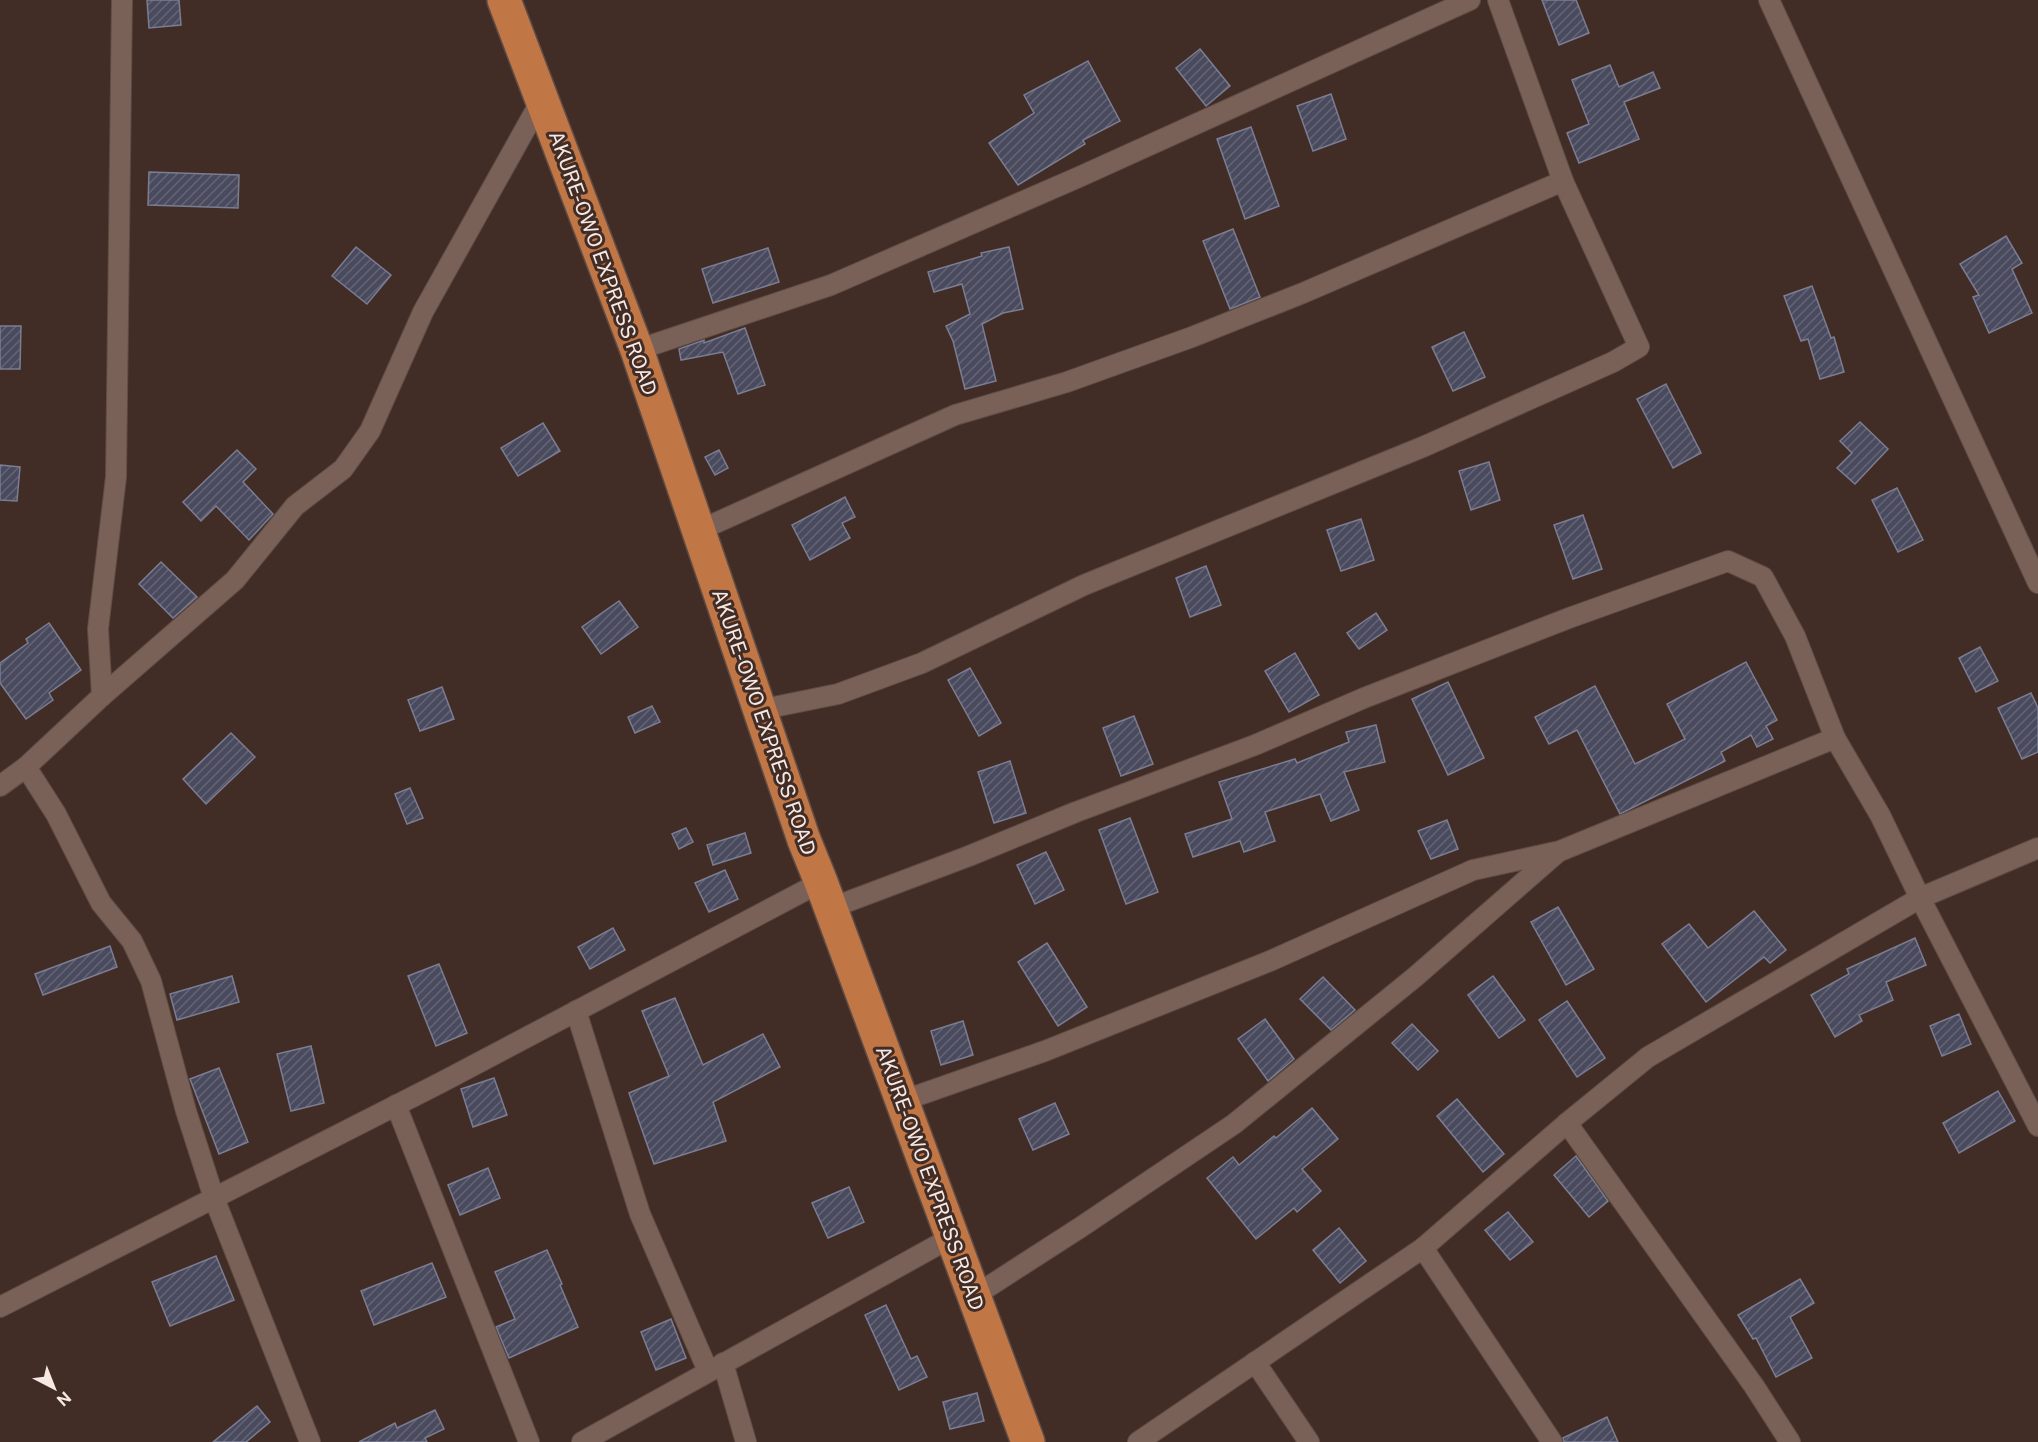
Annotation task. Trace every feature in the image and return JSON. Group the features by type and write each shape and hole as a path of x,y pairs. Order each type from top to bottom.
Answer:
{"highway":[{"name":"AKURE-OWO EXPRESS ROAD","path":"504,0 637,350 804,840 1028,1442"}],"street":[{"path":"102,696 98,629 116,477 122,0"},
{"path":"637,350 831,285 1079,177 1470,0"},
{"path":"759,710 838,694 922,663 1083,585 1425,446 1613,362 1639,347 1563,181 1497,0"},
{"path":"1769,0 2038,583"},
{"path":"0,786 26,767 102,696 235,580 295,506 343,469 370,431 423,312 542,99"},
{"path":"698,531 955,415 1067,382 1192,337 1563,181"},
{"path":"0,1307 576,1011 826,895 969,856 1076,812 1255,745 1364,698 1569,618 1728,561 1763,577 1795,636 1835,738 1880,814 1920,898 2038,1126"},
{"path":"902,1101 1045,1051 1155,1005 1270,961 1473,870 1560,851 1835,738"},
{"path":"26,767 56,814 101,903 132,941 151,981 186,1111 214,1198 310,1442"},
{"path":"1138,1442 1423,1248 1567,1123 1648,1057 1920,898 2038,848"},
{"path":"974,1296 1234,1124 1415,977 1560,851"},
{"path":"576,1011 640,1214 715,1367 746,1442"},
{"path":"396,1105 529,1442"},
{"path":"1567,1123 1741,1367 1790,1442"},
{"path":"582,1442 952,1237"},
{"path":"1423,1248 1552,1442"},
{"path":"1255,1362 1309,1442"}],"building":[{"path":"147,0 179,0 181,25 149,28"},
{"path":"1542,0 1576,0 1589,33 1559,45"},
{"path":"1200,49 1230,86 1206,106 1176,68"},
{"path":"1088,61 1120,121 1083,140 1085,144 1018,185 989,143 1034,113 1024,95"},
{"path":"1610,65 1619,87 1653,72 1660,88 1624,102 1639,139 1579,163 1567,133 1589,124 1572,80"},
{"path":"1331,94 1346,139 1313,151 1297,106"},
{"path":"1251,127 1279,206 1245,219 1217,139"},
{"path":"149,172 239,175 238,208 148,205"},
{"path":"1233,229 1260,297 1230,309 1203,241"},
{"path":"2006,236 2022,263 2012,269 2032,313 1989,333 1973,297 1979,295 1960,264"},
{"path":"356,247 391,275 367,304 332,276"},
{"path":"1009,247 1023,309 1003,313 982,324 996,381 965,389 953,341 946,326 970,314 962,284 934,292 928,272 982,256 981,253"},
{"path":"768,248 779,282 713,303 702,269"},
{"path":"1812,286 1831,338 1834,337 1844,372 1820,379 1808,339 1801,341 1784,296"},
{"path":"0,326 21,326 20,369 0,369"},
{"path":"745,328 765,385 738,394 723,352 681,360 679,349 704,340 704,343"},
{"path":"1464,332 1485,377 1453,391 1432,347"},
{"path":"1666,384 1701,453 1673,468 1637,399"},
{"path":"1860,422 1888,449 1855,484 1837,468 1852,453 1840,441"},
{"path":"543,423 560,451 518,476 501,448"},
{"path":"237,450 256,469 243,482 273,514 249,540 216,506 201,521 183,502"},
{"path":"719,450 728,468 715,475 705,457"},
{"path":"1489,462 1500,500 1471,510 1459,471"},
{"path":"0,465 20,467 17,501 0,500"},
{"path":"1897,488 1923,540 1898,552 1872,500"},
{"path":"845,497 855,517 842,523 850,538 810,560 792,525"},
{"path":"1583,515 1602,569 1573,579 1554,525"},
{"path":"1361,519 1374,560 1341,571 1327,530"},
{"path":"161,562 197,597 173,618 139,584"},
{"path":"1206,566 1221,605 1190,617 1176,578"},
{"path":"619,601 638,627 601,654 582,627"},
{"path":"1376,613 1387,630 1359,649 1347,633"},
{"path":"49,623 81,670 49,693 53,700 26,719 0,683 0,663 28,643 26,639"},
{"path":"1980,647 1998,681 1976,692 1959,658"},
{"path":"1295,653 1319,695 1289,712 1265,671"},
{"path":"1746,662 1777,720 1766,726 1773,739 1757,747 1751,735 1721,752 1725,761 1620,814 1577,730 1549,744 1535,717 1595,686 1635,764 1685,739 1667,704"},
{"path":"970,668 1001,723 979,736 948,680"},
{"path":"1448,682 1484,758 1448,775 1412,699"},
{"path":"442,687 454,719 420,731 408,700"},
{"path":"2031,693 2038,708 2038,752 2022,759 1998,708"},
{"path":"652,706 660,722 635,733 628,717"},
{"path":"1134,716 1153,764 1121,776 1103,728"},
{"path":"1376,725 1385,762 1344,772 1359,810 1331,821 1320,794 1265,812 1275,841 1244,852 1240,841 1193,857 1185,834 1232,819 1219,782 1295,759 1297,763 1349,742 1346,732"},
{"path":"231,733 255,757 206,804 183,779"},
{"path":"1010,761 1026,813 994,823 978,772"},
{"path":"410,788 423,818 407,824 395,794"},
{"path":"1130,818 1158,892 1126,904 1099,830"},
{"path":"1447,820 1458,849 1431,859 1418,831"},
{"path":"686,828 693,842 679,849 672,834"},
{"path":"745,833 751,853 713,865 707,845"},
{"path":"1046,852 1064,890 1035,904 1017,865"},
{"path":"725,870 738,899 709,912 695,883"},
{"path":"1558,907 1594,969 1566,985 1531,922"},
{"path":"1754,911 1786,950 1770,963 1764,957 1706,1002 1662,944 1689,924 1708,948"},
{"path":"613,928 625,950 590,969 578,947"},
{"path":"1915,938 1926,965 1886,982 1893,1000 1859,1015 1862,1021 1835,1037 1811,995 1849,974 1847,969"},
{"path":"1047,943 1087,1007 1058,1026 1018,962"},
{"path":"110,946 117,967 43,995 35,974"},
{"path":"439,964 467,1033 436,1046 408,976"},
{"path":"232,976 239,1002 177,1020 170,994"},
{"path":"1493,976 1525,1020 1499,1038 1468,995"},
{"path":"1323,977 1355,1010 1331,1030 1300,999"},
{"path":"675,998 703,1065 763,1034 780,1067 713,1102 726,1141 654,1164 629,1093 669,1076 642,1011"},
{"path":"1567,1001 1605,1058 1577,1077 1539,1020"},
{"path":"1959,1014 1971,1044 1942,1056 1930,1026"},
{"path":"1265,1019 1294,1059 1268,1081 1238,1039"},
{"path":"963,1021 973,1055 941,1065 931,1031"},
{"path":"1412,1024 1438,1051 1418,1070 1392,1043"},
{"path":"311,1046 324,1103 291,1111 277,1054"},
{"path":"219,1068 248,1142 219,1154 190,1079"},
{"path":"494,1078 507,1115 473,1127 461,1089"},
{"path":"1998,1091 2015,1121 1959,1153 1943,1123"},
{"path":"1457,1099 1504,1154 1483,1172 1437,1116"},
{"path":"1055,1103 1069,1134 1033,1150 1019,1119"},
{"path":"1312,1108 1338,1139 1302,1169 1321,1191 1297,1212 1294,1208 1256,1239 1207,1178 1233,1157 1239,1165"},
{"path":"1576,1156 1608,1201 1589,1217 1554,1175"},
{"path":"488,1168 500,1198 460,1215 448,1185"},
{"path":"849,1187 864,1222 828,1238 812,1203"},
{"path":"1508,1212 1533,1242 1510,1260 1485,1230"},
{"path":"1339,1228 1366,1261 1340,1283 1313,1250"},
{"path":"547,1250 578,1327 509,1358 496,1327 515,1319 495,1272"},
{"path":"216,1256 234,1300 170,1326 152,1282"},
{"path":"432,1263 446,1297 374,1325 361,1291"},
{"path":"1800,1279 1814,1303 1790,1317 1812,1358 1776,1377 1756,1338 1753,1339 1738,1315"},
{"path":"886,1305 911,1359 917,1356 927,1377 899,1390 865,1315"},
{"path":"671,1319 686,1358 656,1370 641,1332"},
{"path":"977,1393 984,1421 950,1429 943,1402"},
{"path":"257,1406 270,1422 246,1442 213,1442"},
{"path":"435,1410 444,1429 425,1438 427,1442 359,1442 395,1423 397,1428"},
{"path":"1607,1417 1618,1442 1564,1442 1563,1438"}]}
